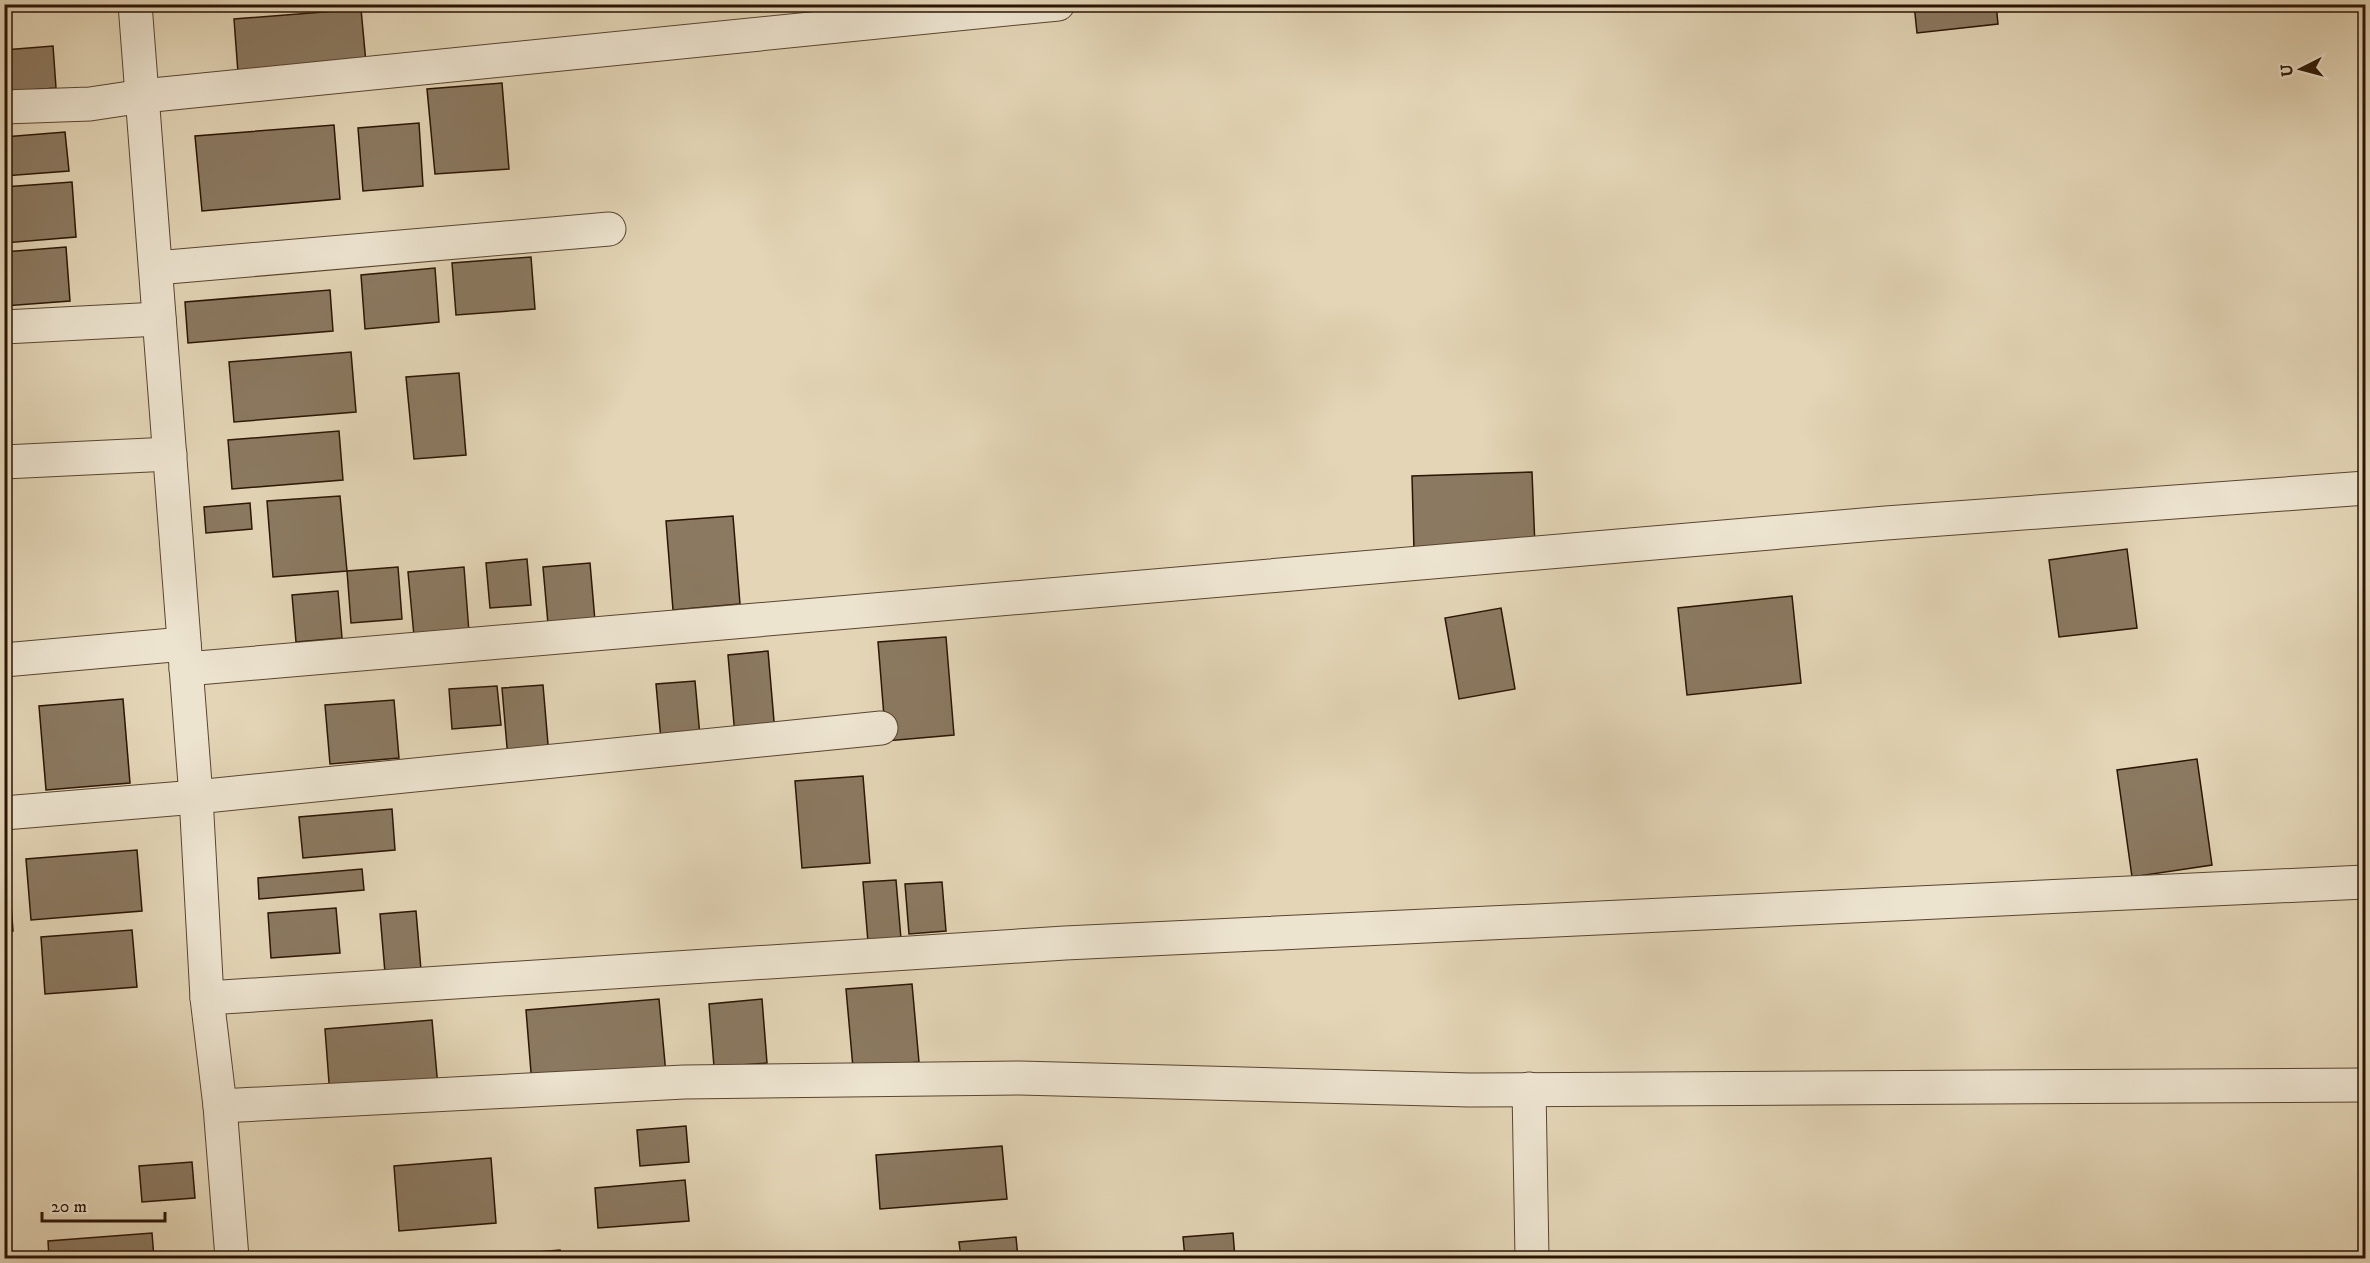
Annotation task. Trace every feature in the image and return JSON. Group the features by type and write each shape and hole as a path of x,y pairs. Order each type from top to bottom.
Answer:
{"street":[{"path":"135,4 196,797 207,998 220,1106 231,1258"},
{"path":"4,107 90,104 143,96 1058,4"},
{"path":"156,268 609,229"},
{"path":"4,327 159,319"},
{"path":"4,462 170,454"},
{"path":"4,660 185,656 1886,523 2366,488"},
{"path":"4,813 196,797 881,728"},
{"path":"207,998 1065,943 2364,882"},
{"path":"220,1106 684,1082 1020,1078 1469,1090 2366,1085"},
{"path":"1529,1089 1532,1258"}],"building":[{"path":"238,4 310,4 239,11"},
{"path":"1914,4 1996,4 1998,24 1917,33"},
{"path":"361,9 366,63 238,73 234,19"},
{"path":"53,46 56,88 4,92 4,50"},
{"path":"502,83 509,169 435,174 427,89"},
{"path":"419,123 423,186 363,191 358,128"},
{"path":"334,125 340,199 202,211 195,136"},
{"path":"65,132 69,171 4,176 4,137"},
{"path":"72,182 76,237 4,243 4,187"},
{"path":"66,247 70,301 4,306 4,252"},
{"path":"531,257 535,309 456,315 452,263"},
{"path":"435,268 439,322 365,329 361,275"},
{"path":"330,290 333,331 188,343 185,302"},
{"path":"351,352 356,412 234,422 229,362"},
{"path":"459,373 466,455 414,459 406,377"},
{"path":"339,431 343,480 232,489 228,440"},
{"path":"1532,472 1535,547 1414,551 1412,476"},
{"path":"340,496 347,571 273,577 267,501"},
{"path":"250,503 252,529 206,533 204,507"},
{"path":"733,516 740,604 673,610 666,521"},
{"path":"2127,549 2137,628 2059,637 2049,560"},
{"path":"527,559 531,605 490,608 486,563"},
{"path":"590,563 595,621 548,624 543,567"},
{"path":"398,567 402,619 351,623 347,571"},
{"path":"464,567 469,632 414,636 408,572"},
{"path":"338,591 342,638 296,642 292,595"},
{"path":"1792,596 1801,683 1687,695 1678,608"},
{"path":"1501,608 1515,689 1459,699 1445,618"},
{"path":"946,637 954,735 886,741 878,642"},
{"path":"768,651 775,733 735,736 728,655"},
{"path":"695,681 700,736 661,740 656,684"},
{"path":"543,685 549,756 508,759 502,688"},
{"path":"497,686 501,725 452,729 449,689"},
{"path":"123,699 130,783 46,790 39,706"},
{"path":"394,700 399,758 330,764 325,705"},
{"path":"2197,759 2212,865 2132,877 2117,770"},
{"path":"863,776 870,863 802,868 795,781"},
{"path":"392,809 395,850 303,858 299,817"},
{"path":"137,850 142,911 31,920 26,859"},
{"path":"8,863 13,931 4,931 4,864"},
{"path":"362,869 364,890 259,899 258,878"},
{"path":"896,880 901,939 868,942 863,882"},
{"path":"942,882 946,931 909,934 905,884"},
{"path":"336,908 340,953 271,958 268,913"},
{"path":"416,911 421,970 385,973 380,914"},
{"path":"132,930 137,987 45,994 41,937"},
{"path":"912,984 919,1062 853,1068 846,989"},
{"path":"659,999 666,1074 532,1085 526,1010"},
{"path":"762,999 767,1063 714,1067 709,1004"},
{"path":"432,1020 438,1087 330,1096 325,1029"},
{"path":"686,1126 689,1162 640,1166 637,1130"},
{"path":"1002,1146 1007,1199 880,1209 876,1155"},
{"path":"491,1158 496,1223 399,1231 394,1166"},
{"path":"192,1162 195,1198 142,1202 139,1166"},
{"path":"685,1180 689,1221 598,1228 595,1188"},
{"path":"152,1233 154,1258 49,1258 48,1241"},
{"path":"1233,1233 1235,1258 1185,1258 1183,1237"},
{"path":"1016,1237 1018,1258 961,1258 959,1242"},
{"path":"560,1250 561,1258 504,1258 503,1255"},
{"path":"1175,1253 1175,1258 1123,1258 1123,1257"},
{"path":"402,1254 402,1258 348,1258"}]}
